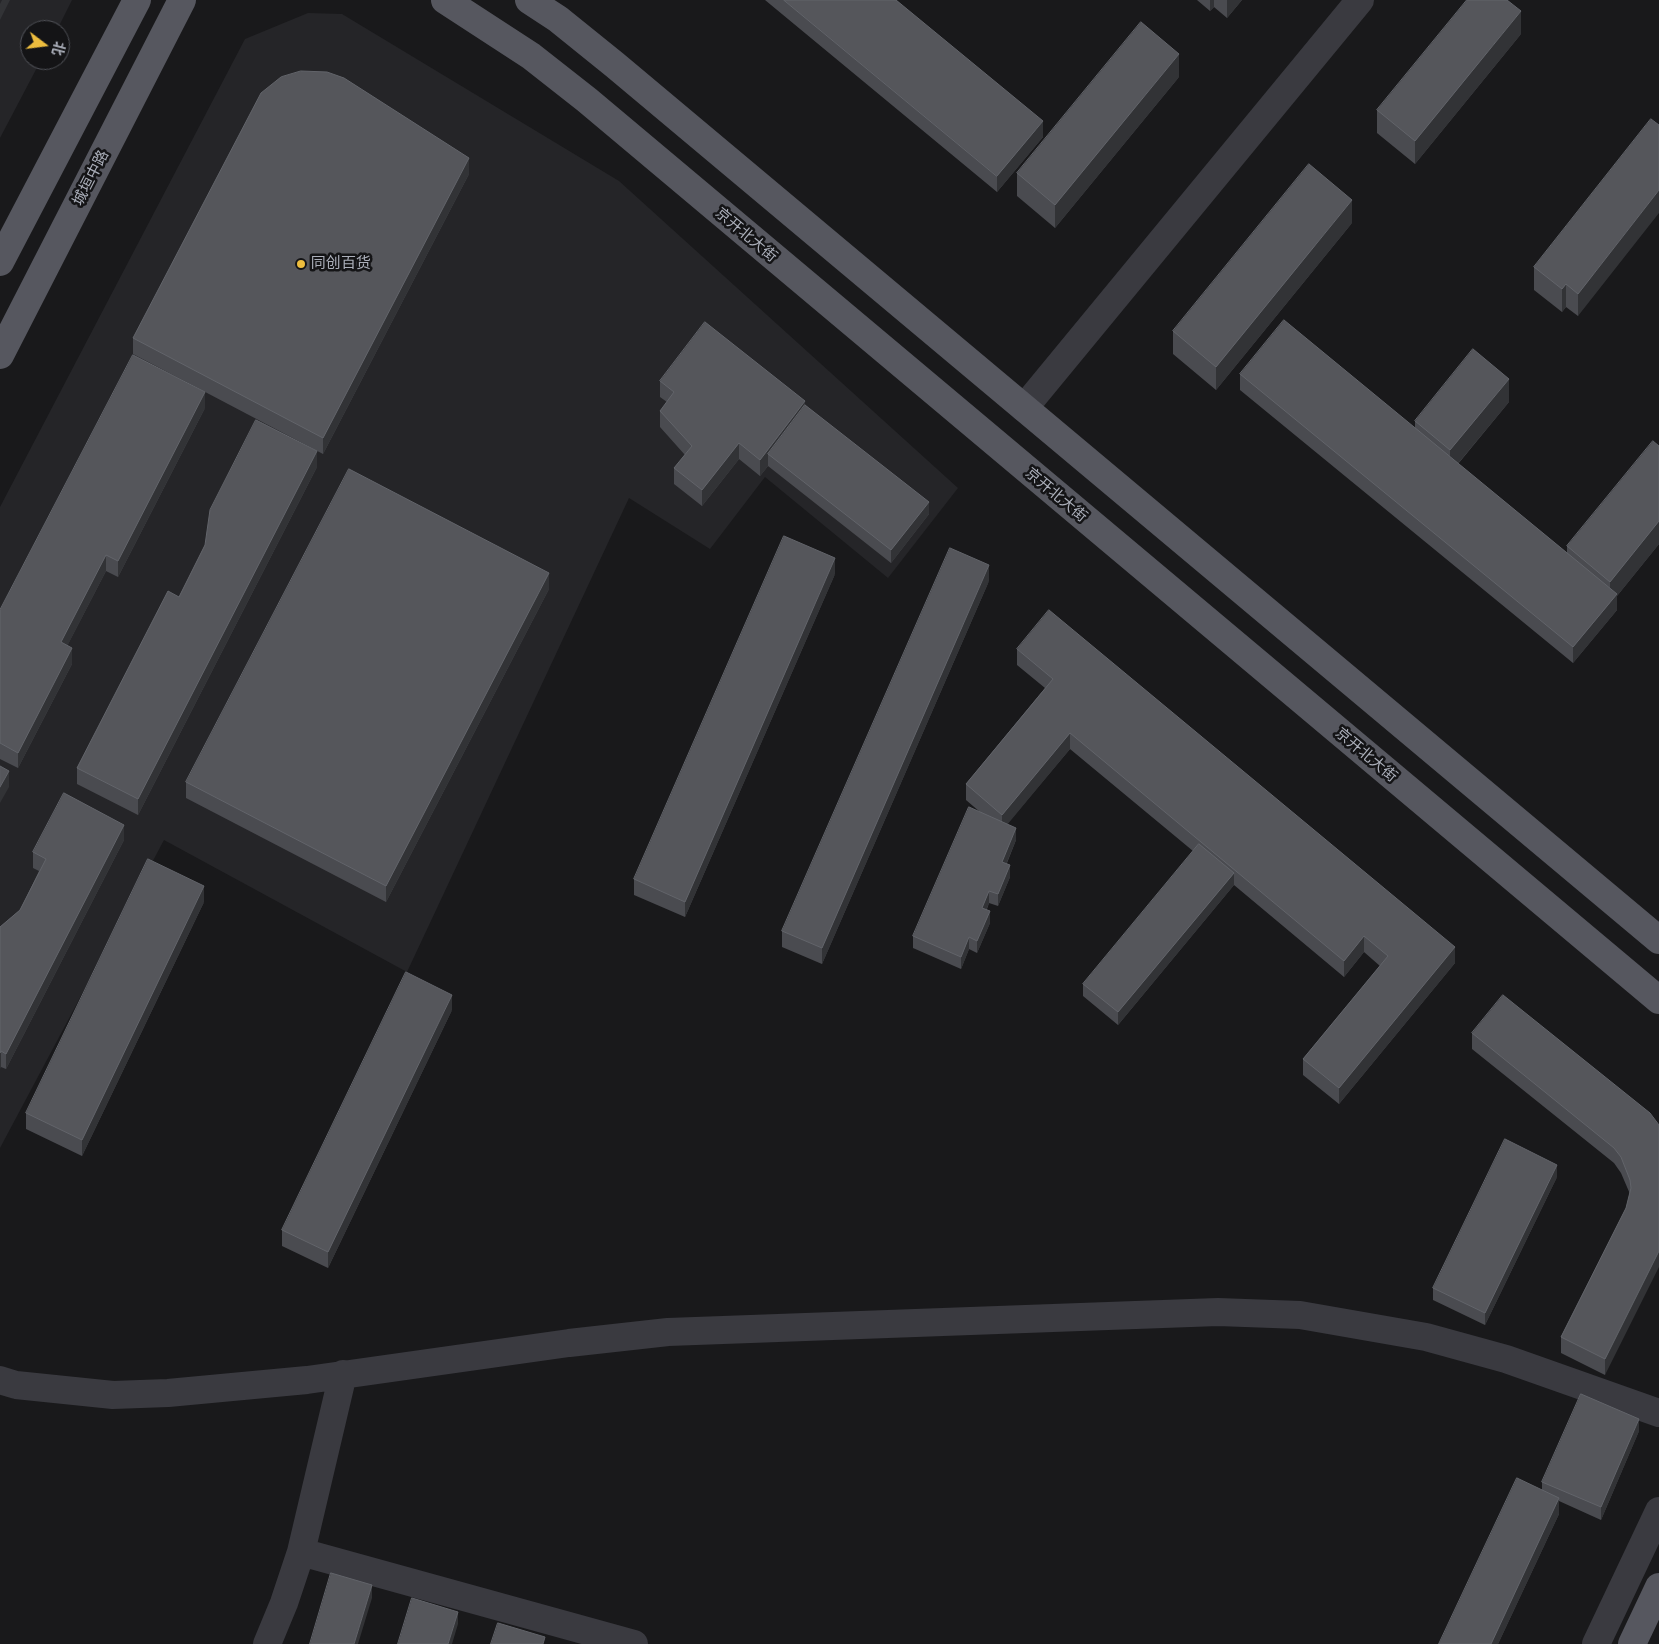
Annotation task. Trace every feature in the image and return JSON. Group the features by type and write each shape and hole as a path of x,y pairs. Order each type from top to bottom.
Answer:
{"main road":[{"path":"0,262 137,0"},
{"name":"城垣中路","path":"0,355 182,0"},
{"name":"京开北大街","path":"445,0 531,56 587,100 1659,1000"},
{"path":"529,0 558,19 615,65 1659,940"},
{"path":"1632,1644 1659,1587"}],"street":[{"path":"1024,408 1360,0"},
{"path":"0,1380 16,1385 113,1395 168,1393 307,1380 569,1343 668,1332 1227,1312 1300,1315 1426,1336 1506,1360 1659,1412"},
{"path":"267,1644 284,1603 301,1552 343,1374"},
{"path":"1596,1644 1659,1511"},
{"path":"301,1552 634,1644"}],"shaded area":[{"path":"0,0 72,0 62,20 20,20 20,70 36,70 0,138"},
{"path":"308,13 342,14 619,181 958,488 888,578 765,477 710,549 629,498 407,972 164,840 0,1148 0,507 245,39"}],"building":[{"path":"784,0 896,0 1043,121 997,176"},
{"path":"1467,0 1507,0 1521,11 1415,141 1377,110"},
{"path":"1141,22 1179,54 1055,205 1017,173"},
{"name":"同创百货","path":"301,71 327,72 344,78 469,158 323,438 133,338 261,93 281,77"},
{"path":"1651,119 1659,125 1659,190 1578,294 1566,284 1562,289 1534,267"},
{"path":"1309,164 1352,200 1216,367 1173,331"},
{"path":"1284,320 1617,594 1573,647 1240,374"},
{"path":"705,322 805,401 760,460 739,443 702,490 674,468 692,446 660,411 674,392 660,381"},
{"path":"1473,349 1509,379 1450,450 1415,421"},
{"path":"133,355 205,392 118,561 106,555 61,642 72,648 18,753 0,743 0,610"},
{"path":"805,405 929,502 891,550 768,454"},
{"path":"256,420 317,451 138,799 77,768 168,591 179,597 205,545 210,510"},
{"path":"1653,441 1659,446 1659,521 1610,582 1567,546"},
{"path":"349,469 549,573 386,886 186,782"},
{"path":"784,536 835,558 685,902 634,879"},
{"path":"950,548 989,565 822,948 782,931"},
{"path":"1049,610 1455,947 1339,1088 1303,1059 1388,956 1364,936 1344,961 1070,733 1002,815 966,784 1053,679 1017,649"},
{"path":"0,766 9,771 0,787"},
{"path":"64,793 124,825 6,1054 1,1051 0,1053 0,927 20,910 46,859 33,852"},
{"path":"969,807 1016,828 1002,862 1010,865 998,894 989,891 982,908 990,911 977,941 969,937 961,957 913,936"},
{"path":"1199,844 1234,873 1118,1012 1083,984"},
{"path":"148,859 204,886 82,1140 26,1113"},
{"path":"406,972 452,995 328,1252 282,1230"},
{"path":"1503,995 1650,1113 1659,1125 1659,1251 1605,1359 1561,1337 1626,1208 1631,1188 1630,1180 1621,1157 1614,1148 1472,1033"},
{"path":"1505,1139 1557,1165 1485,1313 1433,1288"},
{"path":"1581,1394 1639,1419 1601,1507 1542,1482"},
{"path":"1517,1478 1559,1498 1491,1644 1439,1644"},
{"path":"331,1573 372,1585 354,1644 310,1644"},
{"path":"412,1598 458,1612 448,1644 398,1644"},
{"path":"498,1623 545,1637 543,1644 491,1644"}],"place":[{"name":"同创百货","path":"301,264"}]}
